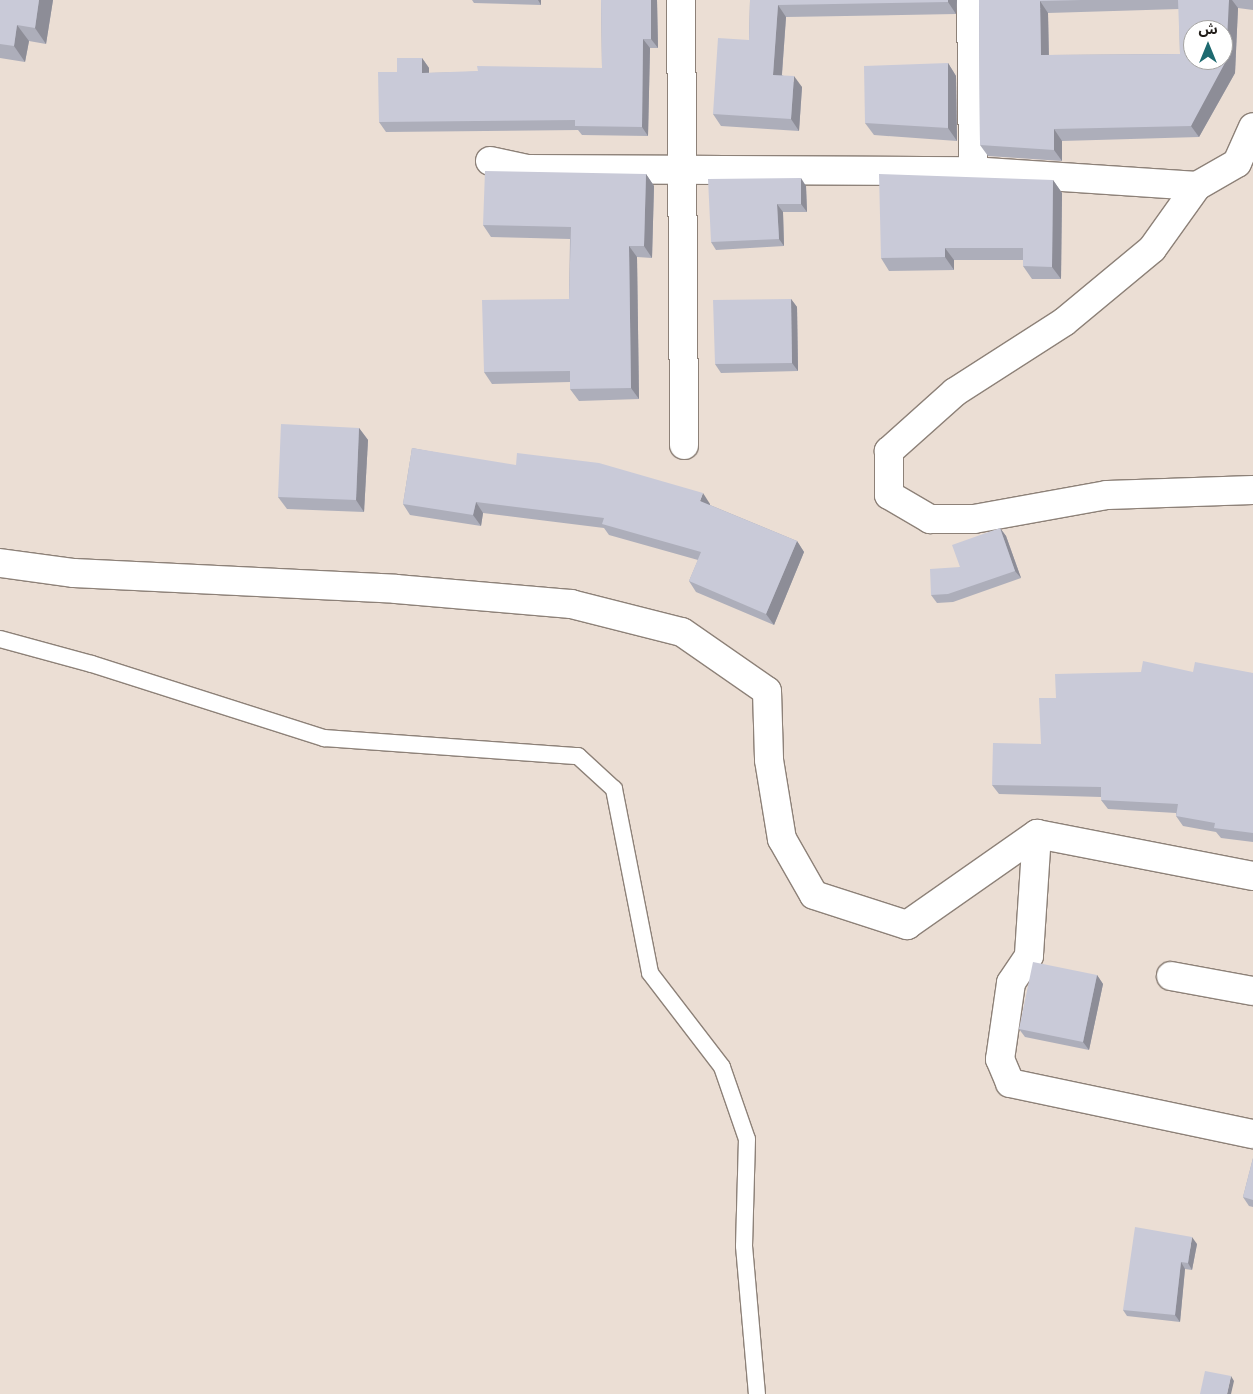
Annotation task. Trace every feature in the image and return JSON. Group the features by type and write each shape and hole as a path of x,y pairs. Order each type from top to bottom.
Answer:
{"street":[{"path":"680,0 684,445"},
{"path":"971,0 973,171"},
{"path":"1253,127 1237,163 1197,186 1152,249 1064,322 955,392 889,452 889,495 930,518 974,518 1107,495 1253,490"},
{"path":"490,161 527,170 973,171 1197,186"},
{"path":"0,563 74,573 396,589 571,604 682,632 767,691 769,760 782,839 814,895 907,925 1037,834 1253,876"},
{"path":"1037,834 1029,956 1011,983 1000,1059 1010,1082 1253,1134"},
{"path":"1171,976 1253,990"}],"lane":[{"path":"0,639 92,664 324,738 578,756 614,790 650,973 722,1067 747,1139 744,1246 757,1394"}],"building":[{"path":"0,0 39,0 35,28 17,25 14,46 0,44"},
{"path":"601,0 651,0 651,39 643,39 642,127 575,126 575,120 379,122 378,72 397,72 397,58 422,58 422,73 478,71 477,66 602,68"},
{"path":"750,0 948,0 948,2 778,5 773,75 794,76 791,119 713,114 718,38 749,40"},
{"path":"979,0 1082,0 1040,1 1041,55 1180,54 1178,0 1229,0 1228,20 1183,20 1183,70 1221,70 1191,126 1054,129 1054,150 980,145"},
{"path":"948,63 948,128 865,123 864,66"},
{"path":"485,171 646,174 644,246 629,246 631,388 570,389 570,371 484,372 482,300 569,299 571,227 483,225"},
{"path":"879,174 1053,180 1052,267 1023,266 1023,248 945,248 945,257 881,258"},
{"path":"801,178 801,204 777,204 779,239 711,242 708,179"},
{"path":"791,299 792,363 715,364 713,300"},
{"path":"281,424 359,428 356,500 278,497"},
{"path":"412,448 516,465 517,453 599,463 703,493 700,501 797,541 766,614 689,581 701,552 602,524 604,518 476,502 473,515 403,504"},
{"path":"1000,528 1015,571 948,594 931,595 930,569 960,567 952,545"},
{"path":"1143,661 1193,672 1195,662 1253,673 1253,833 1214,828 1215,823 1176,816 1178,804 1101,800 1101,787 992,785 993,743 1041,744 1039,698 1056,698 1055,674 1141,672"},
{"path":"1033,962 1097,975 1083,1042 1019,1029"},
{"path":"1253,1158 1253,1200 1243,1197"},
{"path":"1135,1227 1192,1237 1188,1263 1181,1262 1175,1315 1123,1310"},
{"path":"1205,1371 1231,1376 1227,1394 1200,1394"}]}
